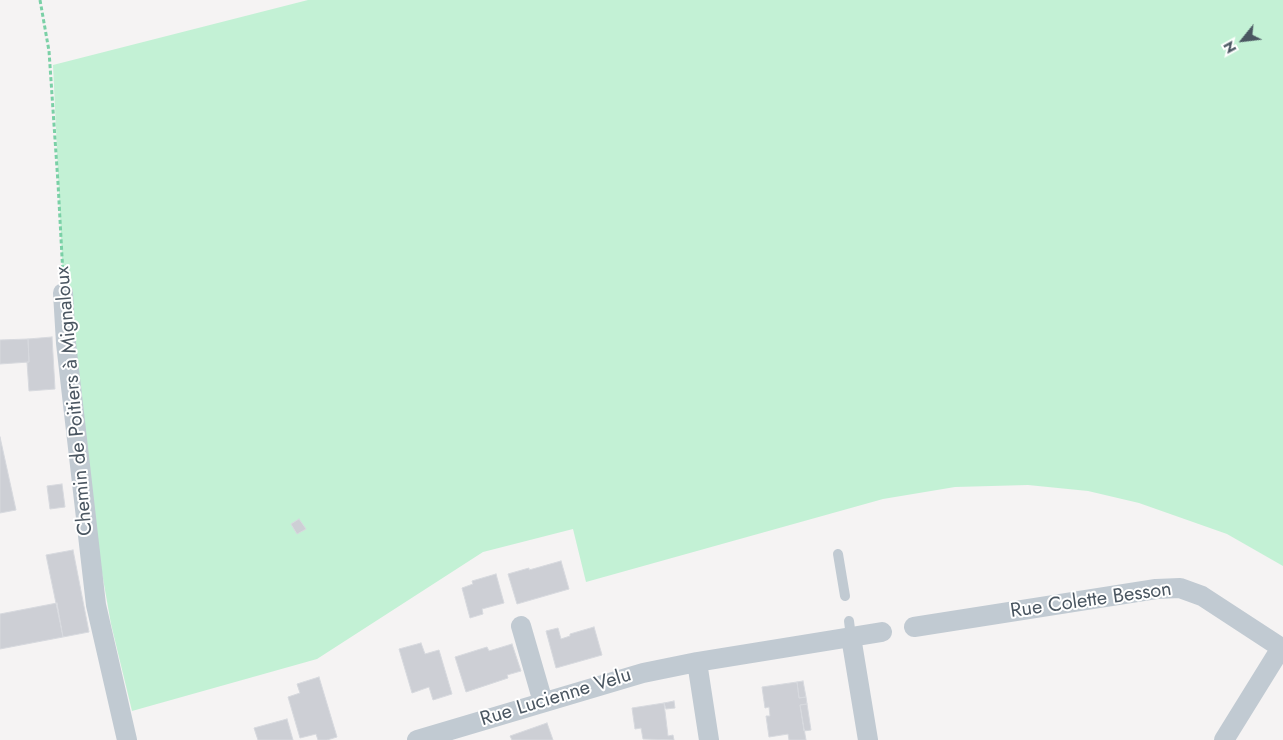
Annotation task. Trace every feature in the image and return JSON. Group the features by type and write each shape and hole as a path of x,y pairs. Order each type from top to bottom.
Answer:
{"street":[{"name":"Chemin de Poitiers à Mignaloux","path":"63,293 66,343 96,605 127,740"},
{"name":"Rue Colette Besson","path":"914,626 1156,589 1180,588 1202,596 1282,648"},
{"path":"521,626 543,702"},
{"path":"868,740 850,629 882,632"},
{"name":"Rue Lucienne Velu","path":"417,740 643,673 850,629"},
{"path":"1224,740 1282,648"},
{"path":"696,662 709,740"}],"lane":[{"path":"838,554 845,596"}],"path":[{"name":"Chemin de Poitiers à Mignaloux","path":"40,0 49,51 63,293"}],"green space":[{"path":"308,0 1283,0 1283,566 1227,534 1139,503 1088,491 1028,485 955,487 883,499 586,582 573,529 483,552 317,659 132,711 111,624 99,556 63,278 53,65"}],"building":[{"path":"52,337 55,389 29,391 28,339"},
{"path":"28,339 29,362 0,364 0,340"},
{"path":"0,437 16,510 0,513"},
{"path":"62,484 65,507 50,509 47,486"},
{"path":"299,519 306,529 297,534 291,524"},
{"path":"73,550 89,632 63,637 46,555"},
{"path":"561,561 569,589 517,604 508,574"},
{"path":"496,574 504,603 482,609 483,614 470,618 462,588 473,584 472,581"},
{"path":"57,603 63,637 0,649 0,614"},
{"path":"594,627 602,655 556,668 546,631 558,628 561,639 570,636 570,634"},
{"path":"421,643 425,654 439,650 452,694 433,700 429,687 412,693 399,649"},
{"path":"512,644 521,671 507,675 508,678 466,692 455,657 487,647 489,651"},
{"path":"319,677 337,737 318,740 316,734 300,738 288,697 300,693 297,684"},
{"path":"803,681 806,697 799,698 797,682"},
{"path":"797,682 799,698 806,697 807,704 800,705 806,740 789,740 788,734 769,737 766,716 770,716 769,707 765,708 762,687"},
{"path":"674,701 675,708 666,709 664,703"},
{"path":"664,703 668,736 673,735 674,740 643,739 641,728 635,729 632,708"},
{"path":"807,704 811,730 804,731 800,705"},
{"path":"287,719 293,740 258,740 254,728"},
{"path":"547,723 553,740 512,740 510,736"}]}
